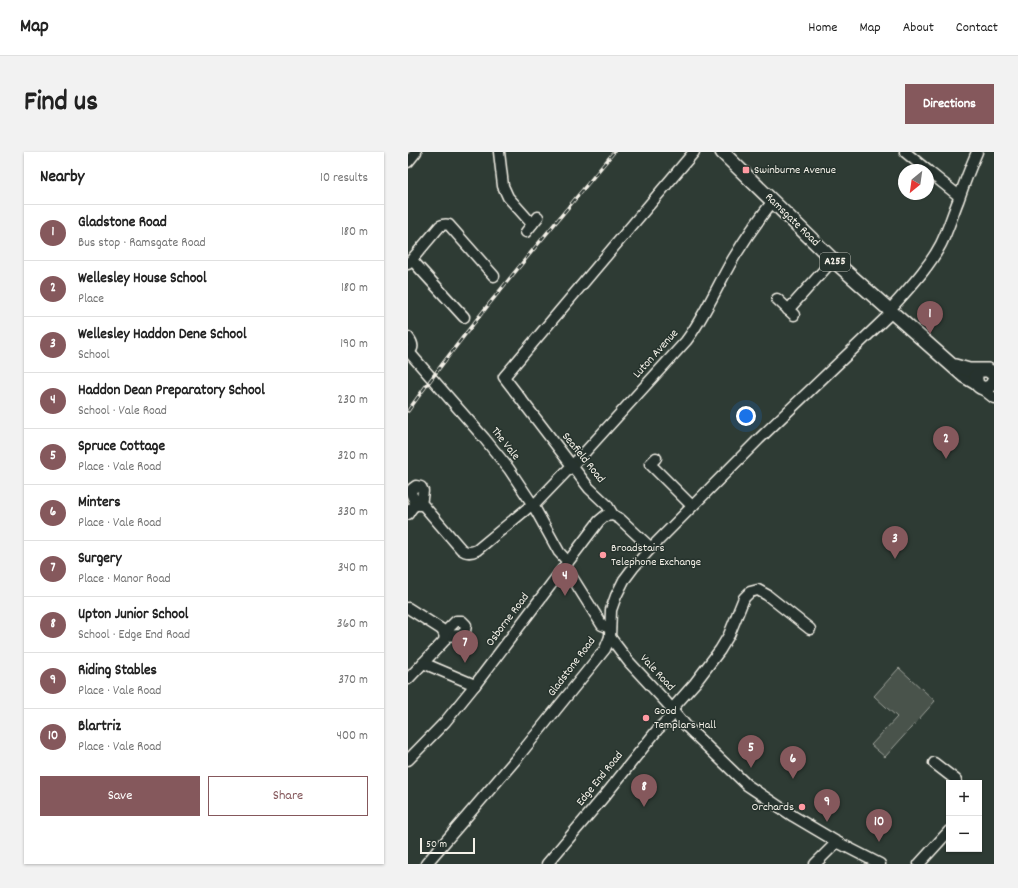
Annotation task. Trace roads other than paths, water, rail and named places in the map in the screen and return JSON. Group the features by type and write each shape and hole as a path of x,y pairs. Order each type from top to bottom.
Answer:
{"main road":[{"name":"Ramsgate Road","path":"728,154 833,260 893,309 964,376 978,385"},
{"name":"Ramsgate Road","path":"953,365 991,376"},
{"name":"A255","path":"978,385 986,388 991,386 991,376"}],"street":[{"path":"408,162 416,152"},
{"path":"498,152 503,186 508,198 532,224"},
{"name":"Seafield Road","path":"651,548 620,519 613,515 607,505 589,488 504,377 694,152"},
{"path":"905,152 920,164"},
{"name":"Gladstone Road","path":"426,864 517,758 605,649 610,633 611,610 624,580 633,568 759,439 893,309 927,266 940,245 950,223 977,152"},
{"path":"934,175 959,196"},
{"name":"Luton Avenue","path":"408,514 411,508 418,505 426,508 461,549 471,552 476,550 528,507 537,502 686,341 695,329 733,259 756,222 773,201"},
{"path":"464,317 410,262 440,226 445,224 450,225 494,276"},
{"path":"777,299 791,313 833,260"},
{"path":"408,337 413,344 411,350 408,351"},
{"name":"The Vale","path":"408,351 509,469 533,505 567,564"},
{"path":"978,385 994,398"},
{"path":"656,458 650,464 692,506"},
{"name":"Osborne Road","path":"408,760 445,722 475,685 599,521 606,516 613,515"},
{"name":"Vale Road","path":"567,564 602,625 610,633 629,662 674,711 686,727 747,785 793,816 837,842 880,864"},
{"name":"Edge End Road","path":"547,864 674,711 720,650 729,635 744,598 750,592 758,590 767,595 810,629"},
{"path":"408,608 438,627 445,635 444,641 410,674"},
{"path":"423,663 475,685"},
{"path":"934,762 958,780"},
{"path":"919,864 946,833"},
{"path":"815,864 837,842"}],"railway":[{"path":"408,411 483,312 614,152"}],"place":[{"name":"Swinburne Avenue","path":"746,170"},
{"name":"Gladstone Road","path":"930,334"},
{"name":"Wellesley House School","path":"946,459"},
{"name":"Broadstairs Telephone Exchange","path":"603,555"},
{"name":"Wellesley Haddon Dene School","path":"895,559"},
{"name":"Haddon Dean Preparatory School","path":"565,596"},
{"name":"Surgery","path":"465,663"},
{"name":"Good Templars Hall","path":"646,718"},
{"name":"Spruce Cottage","path":"751,768"},
{"name":"Minters","path":"793,779"},
{"name":"Upton Junior School","path":"644,807"},
{"name":"Orchards","path":"802,807"},
{"name":"Riding Stables","path":"827,822"},
{"name":"Blartriz","path":"879,842"}]}
